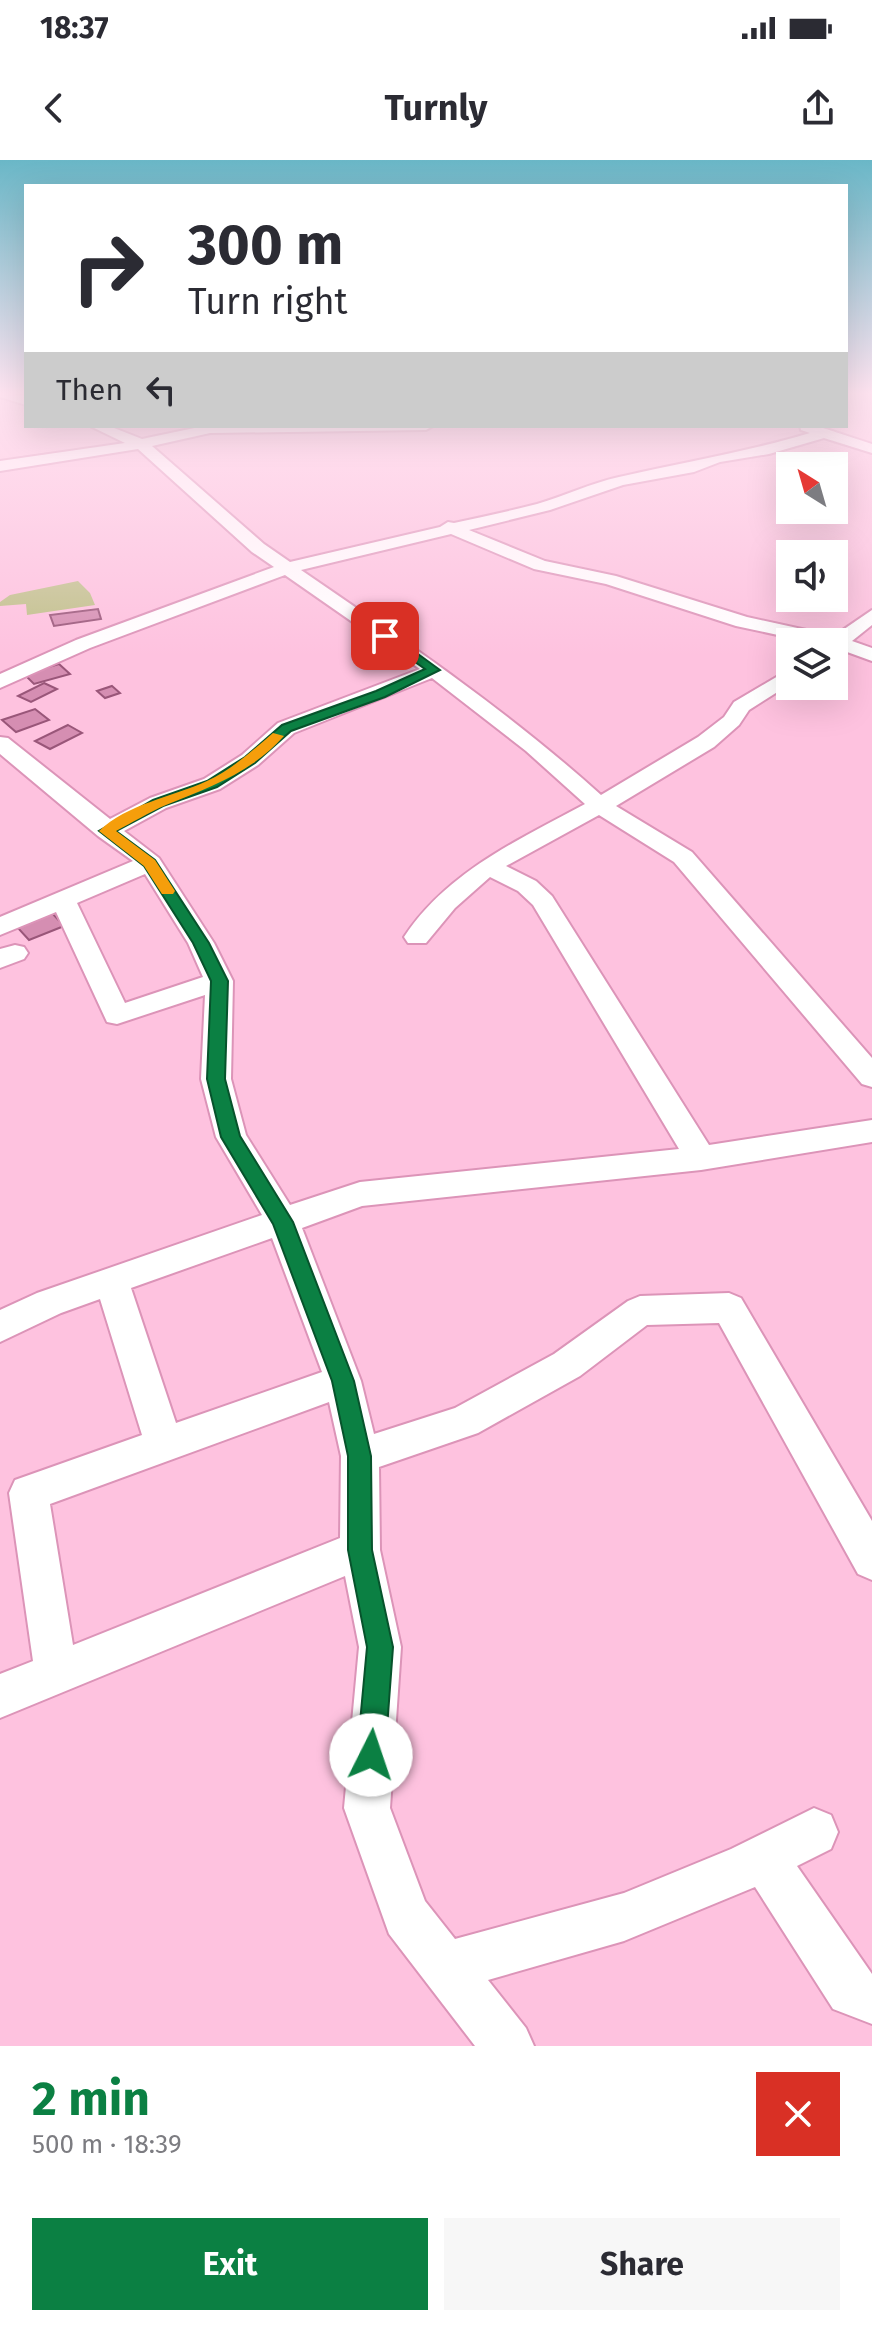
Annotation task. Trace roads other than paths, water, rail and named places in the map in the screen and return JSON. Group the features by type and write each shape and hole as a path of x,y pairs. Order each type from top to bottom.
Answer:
{"street":[{"path":"181,480 229,524 434,670 534,746 600,806 683,857 872,1077"},
{"path":"0,682 83,644 288,568 448,527 544,507 625,480"},
{"path":"448,527 540,565 610,580 776,629"},
{"path":"848,634 872,616"},
{"path":"848,647 872,655"},
{"path":"106,831 158,803 212,784 250,760 286,728 380,694 434,670"},
{"path":"417,937 446,903 488,866 600,806 706,742 732,721 741,706 776,684"},
{"path":"0,743 106,831 150,863 201,943 219,981 216,1079 231,1137 283,1222 343,1381 360,1456 360,1550 380,1647 367,1808 406,1917 508,2046"},
{"path":"0,927 150,863"},
{"path":"488,866 527,886 543,901 701,1158"},
{"path":"63,900 117,1015 219,981"},
{"path":"0,1327 49,1303 360,1194 701,1158 872,1131"},
{"path":"112,1281 164,1446"},
{"path":"360,1456 465,1421 567,1365 640,1311 729,1308 872,1560"},
{"path":"56,1674 29,1493 343,1381"},
{"path":"0,1696 360,1550"},
{"path":"446,1967 624,1917 764,1859 814,1832"},
{"path":"764,1859 851,1991 872,1999"}]}
